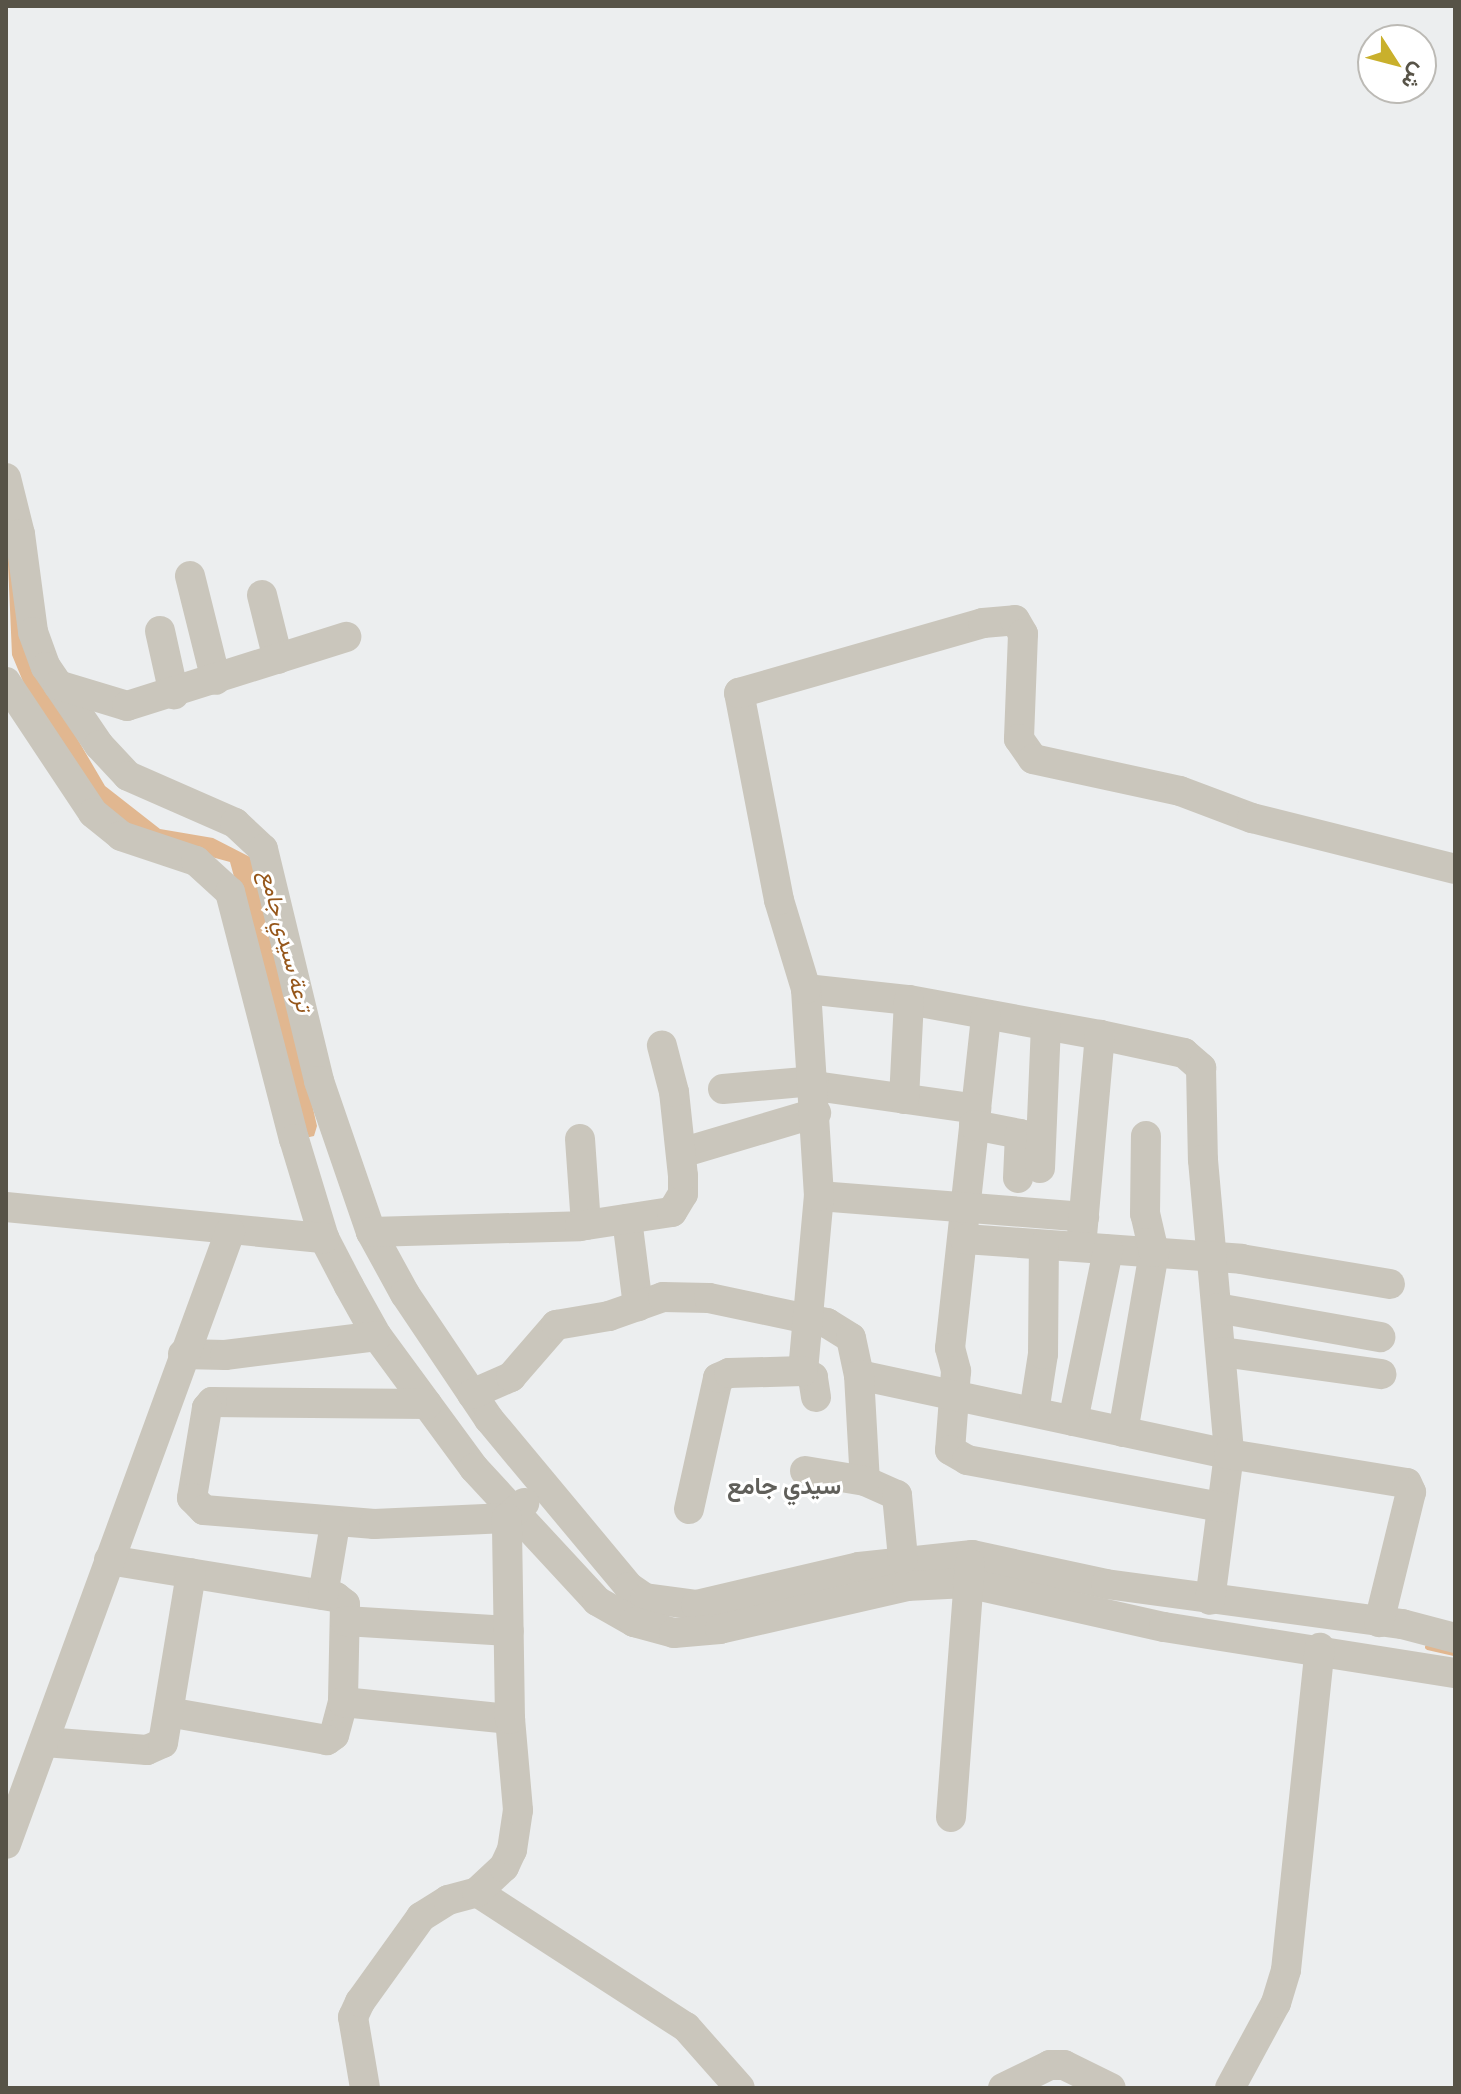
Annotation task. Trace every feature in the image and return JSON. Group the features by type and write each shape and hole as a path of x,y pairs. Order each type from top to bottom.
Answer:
{"street":[{"path":"6,478 20,534 33,632 58,685 99,745 128,776 154,792 235,823 263,849 336,1128 371,1232 472,1394 544,1487 583,1529 612,1571 645,1598 668,1604 732,1598 903,1559 1379,1622 1455,1638"},
{"path":"190,576 216,680"},
{"path":"262,595 278,659"},
{"path":"689,1509 718,1378 729,1373 810,1384 806,1316 814,1282 819,1196 815,1094 806,989 779,900 739,693 983,623 1015,620 1019,626 1019,739 1024,752 1046,765 1140,781 1252,818 1455,869"},
{"path":"160,631 174,694"},
{"path":"58,685 127,706 174,694 346,637"},
{"path":"6,682 93,813 121,836 196,861 230,892 294,1139 324,1238 377,1336 509,1516 597,1601 634,1622 674,1633 720,1629 969,1569 1164,1627 1320,1648 1455,1673"},
{"path":"806,989 909,1000 986,1017 1100,1035 1184,1053 1201,1068 1212,1257 1229,1454 1210,1600"},
{"path":"904,1099 909,1000"},
{"path":"986,1017 965,1207 965,1239 950,1348 954,1396 948,1431 954,1456 1221,1507"},
{"path":"723,1089 904,1099 975,1117 1020,1134 1029,1173 1046,1027"},
{"path":"1073,1421 1094,1249 1084,1217 1100,1035"},
{"path":"371,1232 586,1225 678,1207 683,1194 681,1153 674,1092 662,1046"},
{"path":"681,1153 815,1094"},
{"path":"294,1139 336,1128"},
{"path":"1123,1432 1154,1252 1145,1214 1146,1136"},
{"path":"580,1139 586,1225"},
{"path":"819,1196 1084,1217"},
{"path":"6,1207 230,1232 324,1238"},
{"path":"627,1219 638,1306"},
{"path":"6,1844 230,1232"},
{"path":"965,1239 1212,1257 1390,1284"},
{"path":"1034,1412 1043,1354 1044,1245"},
{"path":"472,1394 511,1377 556,1325 663,1297 709,1298 806,1316 851,1338 859,1375 865,1481"},
{"path":"1217,1308 1380,1337"},
{"path":"183,1354 225,1355 377,1336"},
{"path":"1222,1352 1381,1374"},
{"path":"859,1375 1229,1454 1411,1486 1379,1622"},
{"path":"427,1404 209,1405 192,1498 199,1508 335,1524 509,1516 544,1487"},
{"path":"805,1471 865,1481 897,1495 903,1559"},
{"path":"365,2088 355,2010 421,1917 448,1900 477,1892 504,1867 515,1834 510,1719 509,1516"},
{"path":"323,1595 335,1524"},
{"path":"109,1560 341,1599 345,1621 343,1702 338,1726 327,1740 169,1712"},
{"path":"951,1817 969,1569"},
{"path":"45,1742 147,1750 163,1743 191,1573"},
{"path":"345,1621 509,1631"},
{"path":"1230,2088 1276,2003 1286,1970 1320,1648"},
{"path":"343,1702 510,1719"},
{"path":"477,1892 686,2027 740,2088"},
{"path":"1003,2088 1030,2071 1064,2065 1111,2088"}],"shaded area":[{"path":"6,518 61,711 105,786 160,829 213,838 250,857 272,928 317,1126 314,1136 305,1138 230,862 142,838 113,821 34,708 12,655"}],"waterway":[{"path":"1428,1647 1455,1653"}],"district":[{"name":"سيدي جامع","path":"784,1486"}],"water label":[{"name":"ترعة سيدي جامع","path":"286,941"}]}
